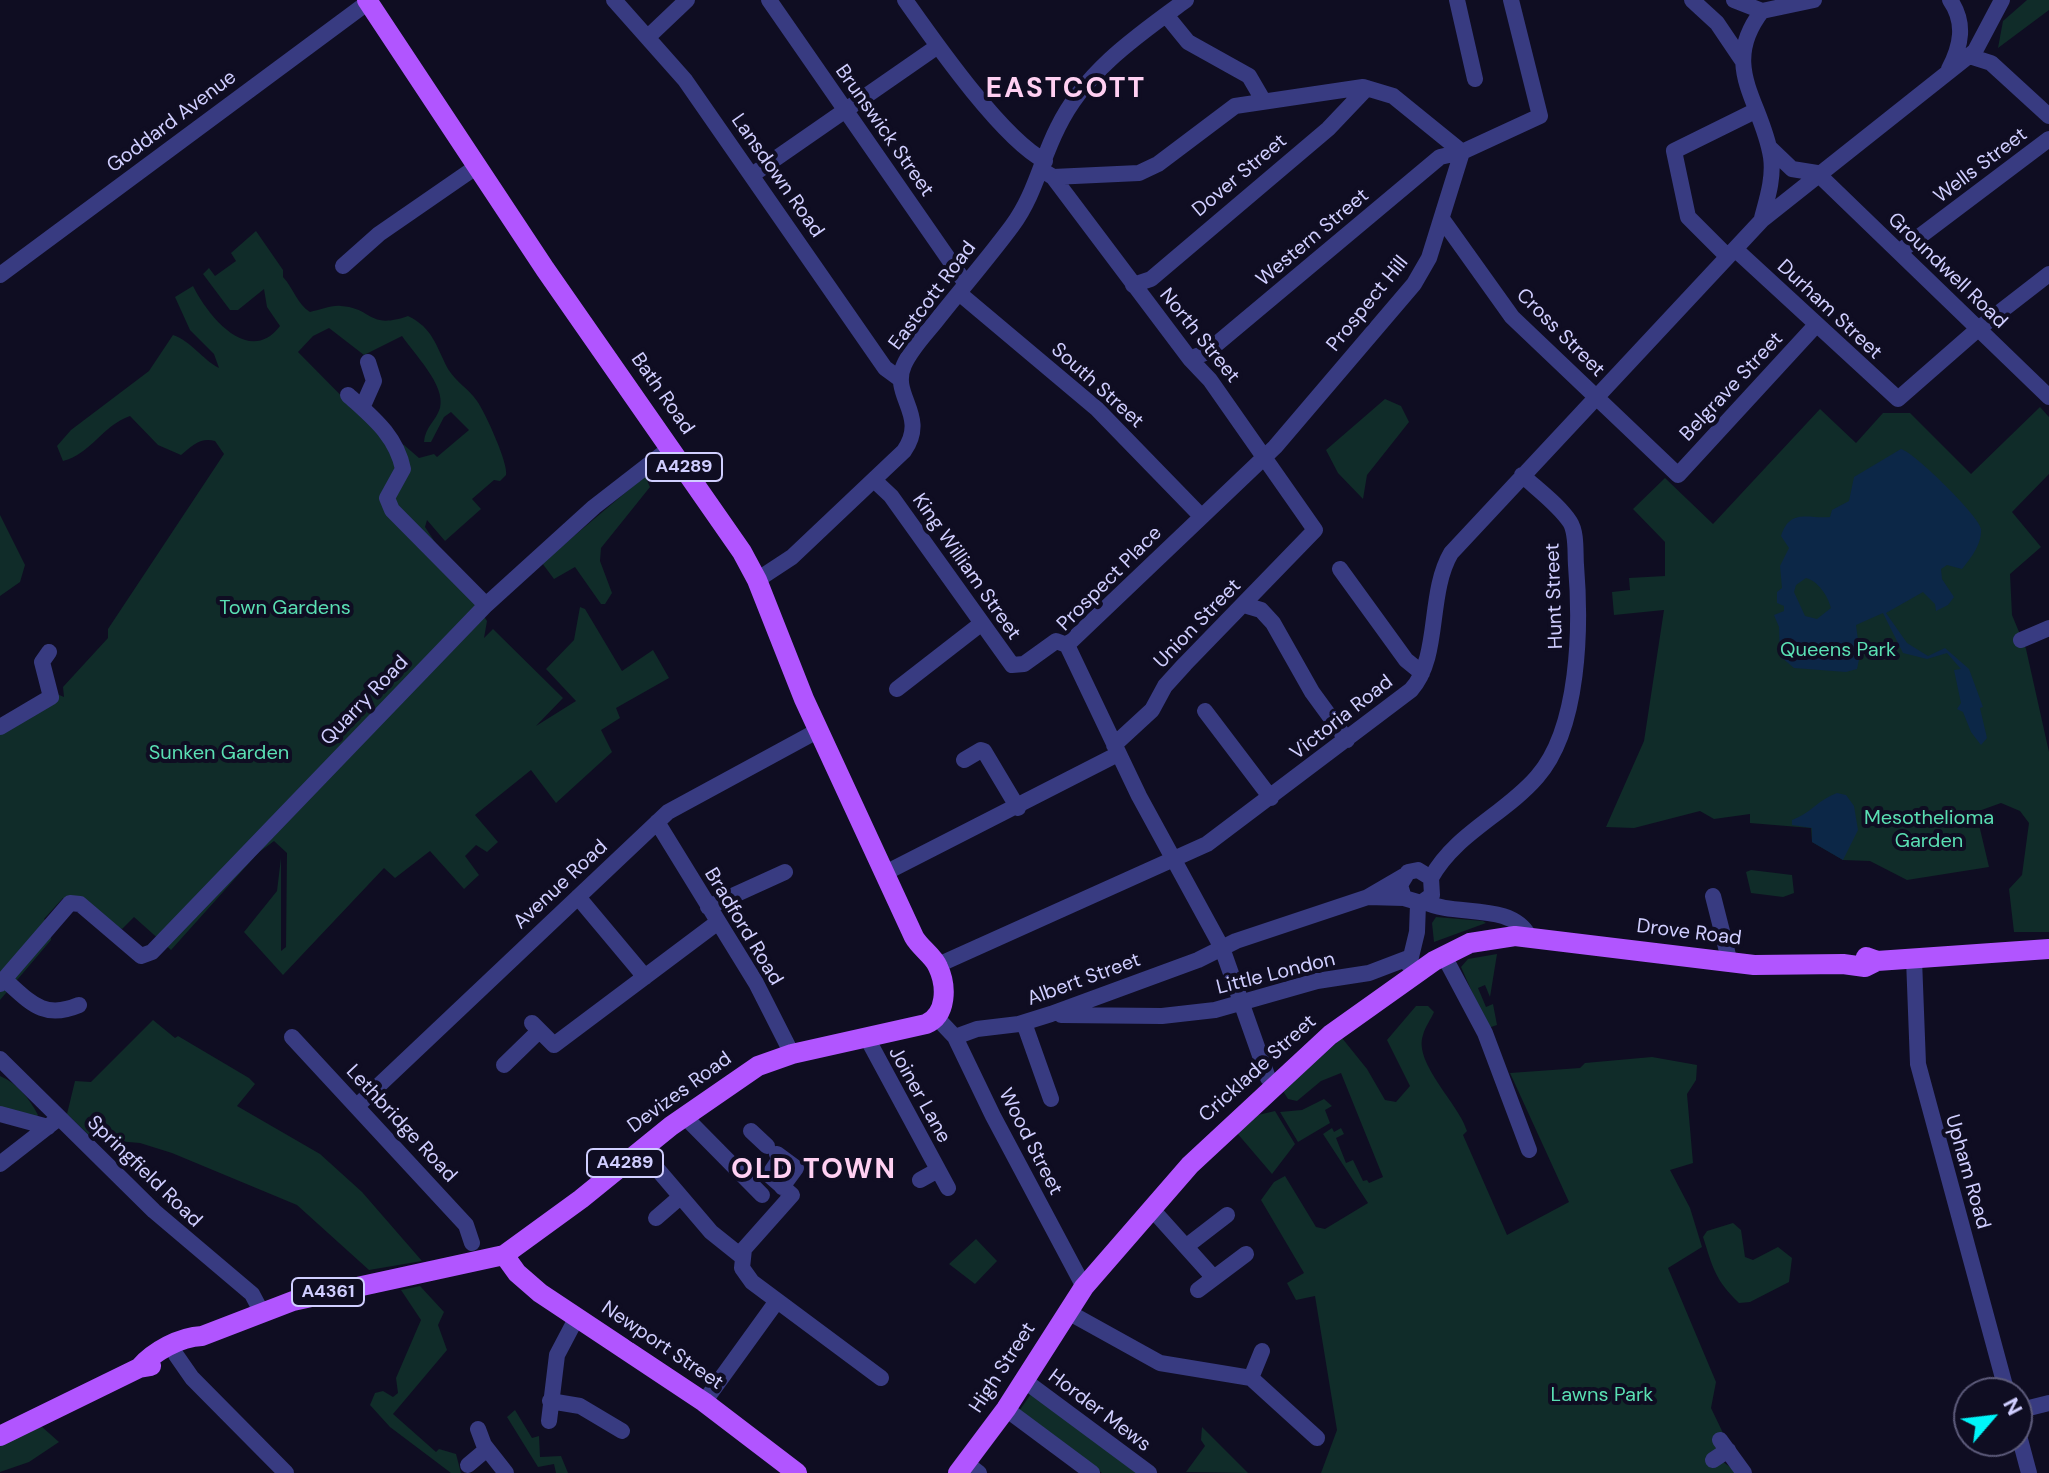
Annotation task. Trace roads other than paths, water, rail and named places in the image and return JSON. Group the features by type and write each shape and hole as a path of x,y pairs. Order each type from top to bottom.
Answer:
{"main road":[{"name":"Bath Road","path":"368,1 476,167 729,532 757,580 819,730 917,944 938,965"},
{"name":"Drove Road","path":"1501,937 1529,936 1730,963 1843,964 1854,958 1877,961 2049,949"},
{"name":"Cricklade Street","path":"1084,1287 1197,1158 1301,1061 1403,981 1470,943 1501,937"},
{"path":"937,1018 943,1001 938,965"},
{"name":"Devizes Road","path":"261,1311 396,1277 504,1255 684,1116 758,1066 792,1054 867,1038 937,1018"},
{"name":"Newport Street","path":"504,1255 524,1279 704,1402 797,1473"},
{"name":"High Street","path":"968,1470 1084,1287"},
{"name":"A4361","path":"0,1436 139,1368 161,1351 190,1337 202,1336 261,1311"},
{"name":"A4361","path":"139,1368 153,1366 194,1346 202,1336"}],"street":[{"name":"Lansdown Road","path":"614,0 685,80 885,368 900,379"},
{"path":"648,37 687,0"},
{"name":"Brunswick Street","path":"769,0 963,288"},
{"name":"North Street","path":"905,0 938,46 1026,150 1047,169 1190,359 1220,392 1313,525 1314,533"},
{"name":"Eastcott Road","path":"757,580 792,557 904,451 913,435 913,415 900,379 911,353 1016,221 1047,169 1064,114 1083,87 1121,50 1186,0"},
{"path":"1457,0 1468,73"},
{"name":"Western Street","path":"1190,359 1204,354 1436,160 1462,152 1540,116 1511,0"},
{"path":"1692,0 1719,25 1742,60 1755,111 1769,147 1772,172 1762,220"},
{"path":"1734,0 1762,11 1814,0"},
{"path":"1948,71 1961,34 1959,16 1950,0"},
{"name":"Victoria Road","path":"938,965 1175,861 1209,843 1404,696 1422,673 1435,593 1448,558 1595,396 1762,220 1817,173 1969,56 1985,35 2002,0"},
{"name":"Goddard Avenue","path":"0,275 368,1"},
{"path":"1742,60 1745,37 1762,11"},
{"path":"1166,15 1188,42 1249,76 1263,100"},
{"path":"1985,35 1991,63"},
{"path":"752,175 938,46"},
{"path":"1969,56 1991,63 2049,116"},
{"path":"1047,169 1139,173 1158,164 1229,109 1263,100 1367,88 1397,98 1462,152"},
{"name":"Dover Street","path":"1133,285 1151,279 1328,129 1367,88"},
{"name":"Durham Street","path":"1755,111 1676,149 1689,220 1816,325 1898,399 1978,329"},
{"name":"Wells Street","path":"1899,252 2049,139"},
{"path":"1769,147 1792,169 1817,173"},
{"name":"Prospect Hill","path":"1264,457 1414,284 1425,266 1462,152"},
{"path":"343,266 379,234 476,167"},
{"name":"Groundwell Road","path":"1817,173 2049,397"},
{"name":"Cross Street","path":"1442,219 1504,308 1678,475"},
{"path":"1978,329 2049,274"},
{"name":"South Street","path":"963,288 1006,332 1097,409 1201,516"},
{"name":"Belgrave Street","path":"1678,475 1816,325"},
{"path":"362,408 374,381 368,362"},
{"path":"348,395 388,432 401,460 403,469 388,494 388,504 486,605"},
{"name":"Quarry Road","path":"2,981 70,903 80,904 141,956 148,955 486,605 594,507 670,448"},
{"name":"Prospect Place","path":"1264,457 1067,645 1116,749 1222,948 1268,1078"},
{"name":"Hunt Street","path":"1431,878 1452,850 1538,776 1553,751 1578,660 1580,622 1571,523 1522,475"},
{"name":"King William Street","path":"874,480 891,496 1015,667 1056,641 1067,645"},
{"name":"Union Street","path":"1116,749 1152,710 1165,686 1314,533"},
{"path":"1340,569 1406,660 1422,673"},
{"path":"1244,605 1261,610 1273,623 1312,692 1347,740"},
{"path":"897,689 982,623"},
{"path":"2021,640 2049,628"},
{"path":"0,727 51,697 42,662 49,652"},
{"path":"1205,711 1271,798"},
{"name":"Avenue Road","path":"357,1106 657,822 676,807 819,730"},
{"path":"885,873 1011,811 1116,749"},
{"path":"964,760 984,751 1011,811"},
{"name":"Bradford Road","path":"657,822 756,983 792,1054"},
{"path":"1368,897 1418,870 1431,878 1433,890 1416,901"},
{"path":"708,907 785,872"},
{"path":"1403,981 1417,932 1416,901 1400,885 1404,876"},
{"path":"1713,896 1730,963"},
{"path":"578,897 645,977"},
{"name":"Albert Street","path":"955,1037 977,1029 1024,1023 1051,1014 1198,960 1222,948 1368,897"},
{"name":"Drove Road","path":"1368,897 1416,901 1437,908 1510,919 1525,928 1529,936"},
{"path":"504,1065 536,1027 554,1045 718,922"},
{"path":"1417,932 1439,959 1485,1033 1521,1142"},
{"name":"Little London","path":"1051,1014 1162,1016 1242,1005 1326,979 1369,973 1411,957"},
{"name":"Upham Road","path":"1914,959 1915,1036 1920,1073 2003,1377"},
{"path":"2,981 48,1012 64,1012 79,1005"},
{"name":"Wood Street","path":"937,1018 955,1037 993,1116 1084,1287"},
{"path":"1024,1023 1051,1099"},
{"name":"Lethbridge Road","path":"292,1037 466,1225 472,1243"},
{"name":"Joiner Lane","path":"867,1038 948,1188"},
{"name":"Springfield Road","path":"0,1059 53,1122 252,1294 261,1311"},
{"path":"0,1114 53,1122"},
{"path":"684,1116 762,1195"},
{"path":"0,1164 53,1122"},
{"path":"751,1131 796,1168 782,1187 792,1195 741,1256 741,1265 747,1277 881,1378"},
{"path":"641,1150 682,1201 721,1242 741,1256"},
{"name":"Joiner Lane","path":"920,1180 938,1170"},
{"path":"656,1218 682,1201"},
{"path":"1151,1208 1188,1245 1214,1278"},
{"path":"1188,1245 1227,1215"},
{"path":"1198,1290 1246,1254"},
{"path":"704,1402 777,1301"},
{"path":"1068,1312 1160,1363 1251,1378 1317,1438"},
{"path":"549,1421 559,1351 577,1317"},
{"path":"1251,1378 1262,1351"},
{"path":"176,1355 192,1378 207,1389 286,1473"},
{"name":"Horder Mews","path":"1025,1381 1149,1473"},
{"path":"550,1401 580,1406 622,1431"},
{"path":"1006,1409 1092,1473"},
{"path":"478,1429 487,1449 506,1473"},
{"path":"1713,1460 1724,1445 1744,1473"},
{"path":"468,1465 487,1449"}],"water":[{"path":"1901,449 1932,473 1978,522 1980,540 1962,569 1947,565 1941,569 1942,579 1954,597 1948,605 1936,611 1935,604 1923,592 1886,613 1907,643 1928,656 1945,648 1969,669 1983,707 1980,708 1987,738 1981,745 1971,732 1963,712 1957,709 1961,703 1954,670 1961,669 1947,653 1927,659 1903,653 1883,613 1856,625 1860,655 1857,669 1846,672 1794,668 1780,656 1779,627 1774,615 1784,611 1784,606 1777,603 1777,592 1782,588 1780,566 1789,548 1781,536 1795,518 1830,517 1832,510 1849,501 1854,477","holes":["1806,578 1822,590 1831,608 1817,619 1805,616 1794,592 1796,585"]},
{"path":"1837,793 1846,795 1854,806 1858,830 1843,860 1812,842 1812,828 1792,825 1792,820"}],"district":[{"name":"EASTCOTT","path":"1066,90"},
{"name":"OLD TOWN","path":"814,1171"}],"park label":[{"name":"Town Gardens","path":"285,609"},
{"name":"Queens Park","path":"1838,651"},
{"name":"Sunken Garden","path":"219,754"},
{"name":"Mesothelioma Garden","path":"1929,830"},
{"name":"Lawns Park","path":"1602,1396"}]}
